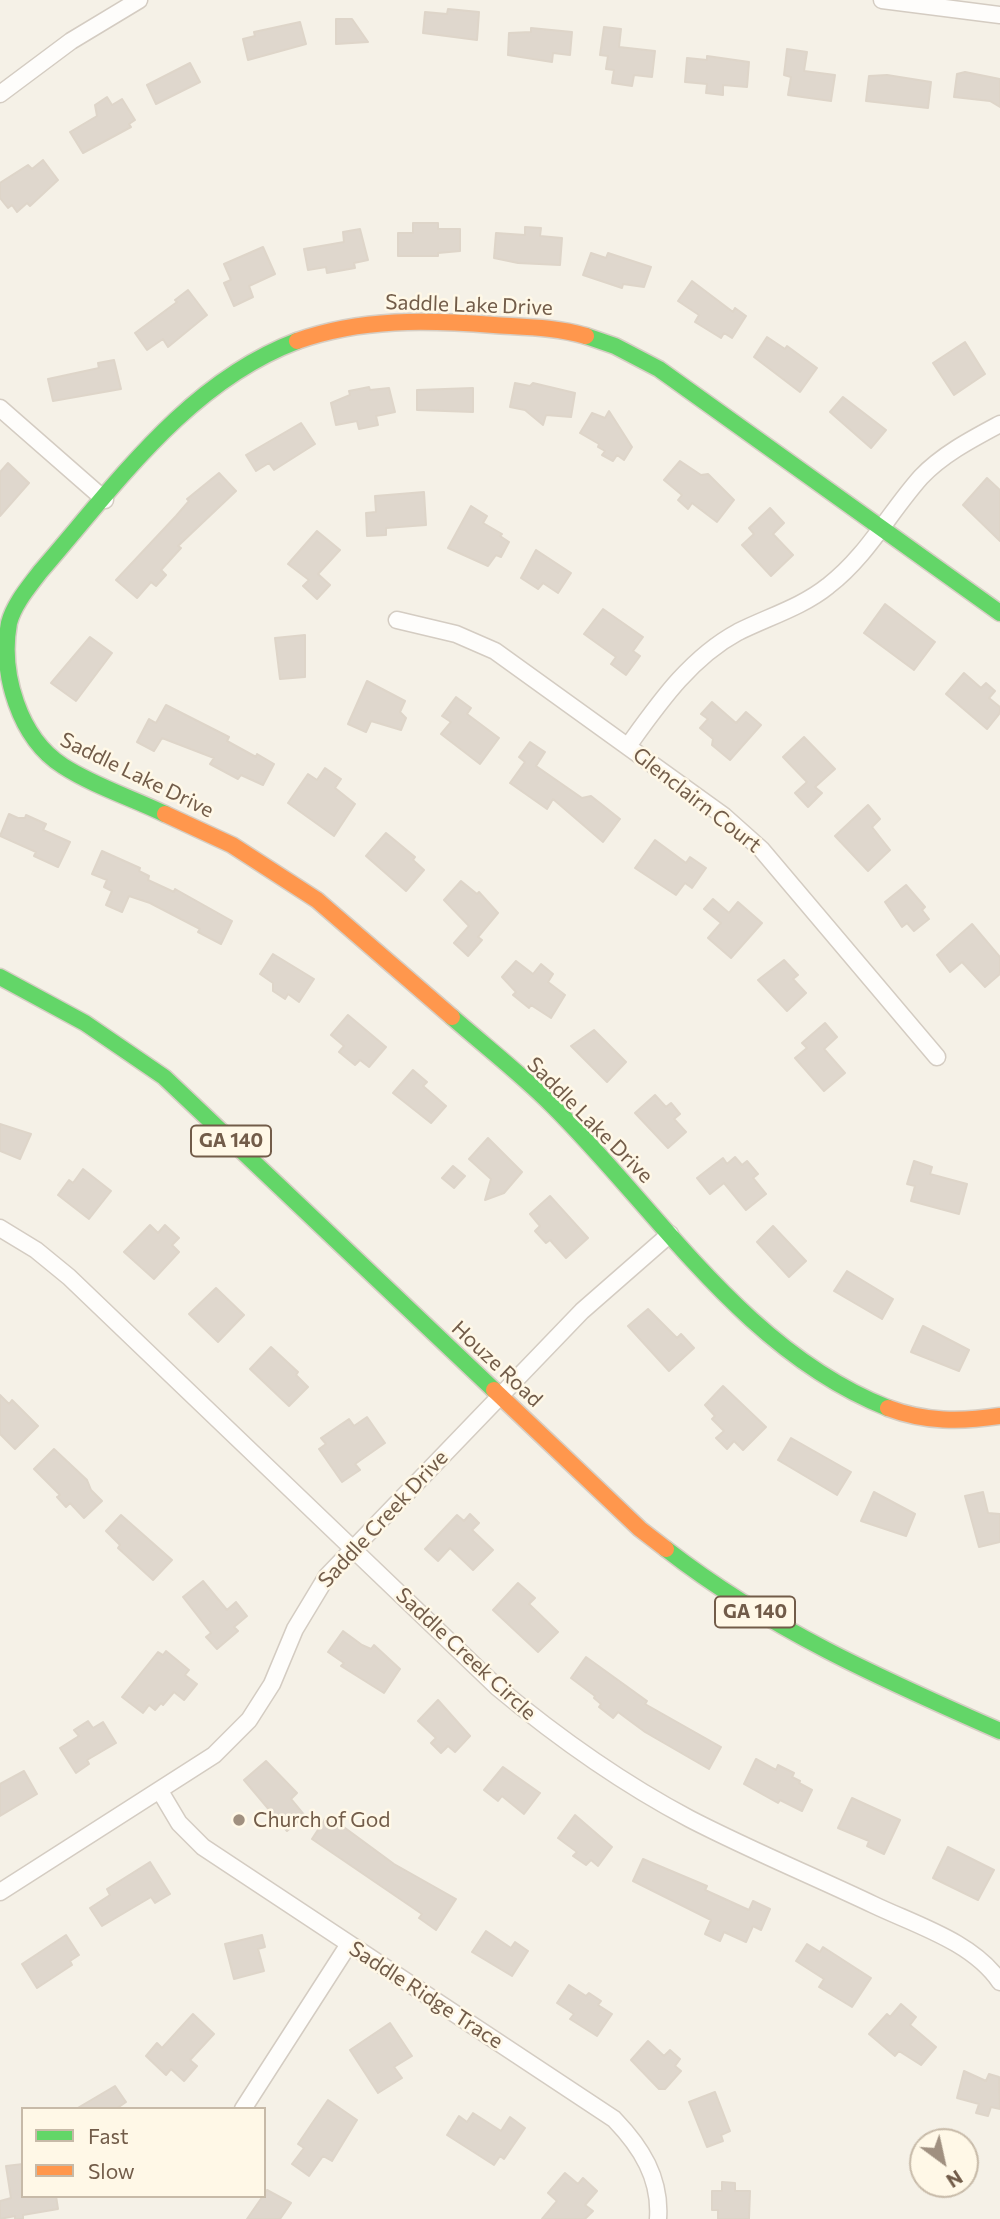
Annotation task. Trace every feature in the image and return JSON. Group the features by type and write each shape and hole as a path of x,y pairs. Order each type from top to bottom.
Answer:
{"street":[{"path":"0,94 71,41 139,0"},
{"path":"883,0 1000,15"},
{"name":"Saddle Lake Drive","path":"1000,613 659,369 620,347 586,335 555,329 426,320 383,321 338,328 295,341 252,361 185,410 29,587 9,623 3,649 4,682 12,710 29,737 63,766 232,845 277,871 317,900 551,1104 754,1324 791,1353 880,1407 911,1418 946,1422 1000,1416"},
{"path":"0,408 105,500"},
{"path":"628,746 666,693 696,662 736,634 827,588 854,564 921,478 938,461 1000,424"},
{"name":"Glenclairn Court","path":"397,621 456,634 495,651 724,816 761,849 937,1057"},
{"name":"Houze Road","path":"0,977 69,1011 117,1041 164,1077 640,1529 726,1595 838,1659 1000,1731"},
{"name":"Saddle Creek Circle","path":"0,1228 36,1250 69,1277 497,1687 589,1758 692,1820 950,1940 990,1967 1000,1982"},
{"name":"Saddle Creek Drive","path":"0,1892 214,1755 249,1720 272,1684 309,1602 352,1549 582,1311 670,1234"},
{"name":"Saddle Ridge Trace","path":"160,1791 179,1823 203,1847 614,2119 638,2144 650,2166 656,2186 658,2219"},
{"path":"244,2107 349,1944"}],"building":[{"path":"448,9 479,12 477,40 423,33 425,12 447,14"},
{"path":"336,19 352,19 368,42 336,44"},
{"path":"300,22 306,44 248,60 243,39 255,36 254,32"},
{"path":"604,27 621,29 619,47 655,51 652,77 634,75 632,86 612,83 614,70 606,69 608,56 600,55"},
{"path":"531,28 572,32 570,55 553,53 552,62 508,55 509,33 531,32"},
{"path":"787,49 807,52 804,71 835,75 831,101 788,95 791,77 784,75"},
{"path":"707,56 749,62 747,87 723,85 723,95 706,93 707,84 685,82 687,58 707,60"},
{"path":"190,63 200,82 156,104 147,85"},
{"path":"965,72 1000,79 1000,107 990,101 954,97 957,74"},
{"path":"887,75 931,82 928,108 866,101 869,76"},
{"path":"107,97 112,105 122,99 135,120 129,124 131,127 83,153 70,132 97,116 95,105"},
{"path":"43,160 58,180 30,206 27,203 17,212 12,205 8,208 0,198 0,183 28,165 32,169"},
{"path":"413,223 438,223 438,229 460,229 460,251 438,253 438,256 398,256 398,233 413,233"},
{"path":"525,227 541,228 540,236 562,238 560,265 518,263 494,258 496,233 525,235"},
{"path":"360,229 368,260 354,263 355,268 327,273 326,267 308,270 304,249 344,242 343,232"},
{"path":"263,247 275,274 249,286 253,297 234,306 224,283 231,280 224,264"},
{"path":"591,253 606,258 608,253 651,267 644,287 623,284 622,288 583,275"},
{"path":"692,281 733,312 735,308 746,316 732,338 724,333 721,338 695,322 699,315 678,301"},
{"path":"188,290 207,315 168,347 163,339 147,350 135,333 177,302 175,300"},
{"path":"767,337 785,349 787,346 817,368 800,392 754,357"},
{"path":"965,342 985,374 954,395 933,363"},
{"path":"114,360 121,389 53,401 48,379 99,368 98,363"},
{"path":"515,383 530,386 533,383 575,393 571,417 546,415 543,425 525,410 510,407"},
{"path":"369,387 370,390 389,388 395,412 376,416 378,425 359,429 357,421 336,425 331,403 350,395 349,391"},
{"path":"473,388 473,412 417,410 417,390"},
{"path":"843,397 886,430 871,448 830,412"},
{"path":"609,411 632,447 624,460 617,455 613,461 602,455 605,451 598,447 599,444 580,433 592,413 605,418"},
{"path":"301,423 315,444 274,470 269,463 256,471 246,455"},
{"path":"680,461 701,475 708,474 734,500 717,522 692,503 688,509 678,500 682,495 664,480"},
{"path":"8,463 29,483 0,516 0,472"},
{"path":"219,473 236,491 178,546 181,548 161,570 166,575 156,586 151,582 137,598 116,580 176,516 189,501 187,499"},
{"path":"987,478 1000,490 1000,541 963,505"},
{"path":"424,492 426,525 386,528 386,535 367,536 366,513 376,512 375,496"},
{"path":"471,506 487,516 483,523 502,534 500,536 509,542 501,557 496,555 488,566 448,548"},
{"path":"770,508 784,523 773,534 793,555 771,576 742,545 754,534 749,528"},
{"path":"317,531 340,550 318,574 330,585 317,599 303,586 309,580 288,564"},
{"path":"536,550 571,573 558,593 543,583 538,589 521,578"},
{"path":"885,604 935,642 914,670 864,633"},
{"path":"603,609 643,637 633,651 640,656 626,675 611,664 616,657 584,634"},
{"path":"305,635 305,677 280,679 275,638"},
{"path":"90,637 112,653 76,701 51,683"},
{"path":"964,673 981,688 986,683 995,691 989,698 1000,707 1000,713 987,729 946,694"},
{"path":"367,681 405,701 400,712 406,718 401,730 371,721 366,732 348,724"},
{"path":"456,697 471,708 467,714 499,738 480,764 441,734 451,722 442,716"},
{"path":"712,702 736,723 746,712 761,725 730,760 712,745 713,739 700,728 708,719 701,714"},
{"path":"166,705 229,737 227,741 256,757 257,754 274,764 263,785 241,775 238,779 210,764 214,758 162,738 154,751 137,742 149,719 156,723"},
{"path":"804,737 835,769 815,787 822,793 808,807 795,793 807,782 783,757"},
{"path":"530,742 545,752 536,766 582,798 591,796 620,819 603,842 553,799 547,809 510,783 525,762 519,757"},
{"path":"325,768 341,779 335,788 355,804 334,836 288,803 308,774 317,780"},
{"path":"868,805 880,819 872,827 890,850 868,871 835,836"},
{"path":"9,814 18,818 25,818 26,815 46,824 43,830 70,842 58,867 34,856 36,852 0,836"},
{"path":"386,833 415,857 413,860 424,870 406,891 366,856"},
{"path":"655,840 686,863 690,857 706,868 692,888 685,883 676,895 635,868"},
{"path":"102,851 140,868 139,871 149,876 148,880 174,892 175,889 232,921 221,944 198,932 200,929 150,903 129,896 122,912 106,905 112,891 104,887 107,880 92,874"},
{"path":"461,881 477,894 479,892 498,913 478,937 482,940 468,956 454,943 469,926 444,900"},
{"path":"906,885 925,907 922,910 929,919 914,931 907,923 902,927 885,902"},
{"path":"713,899 729,913 738,902 762,923 731,958 708,938 721,923 704,909"},
{"path":"972,924 1000,957 1000,974 985,987 962,962 950,972 937,955"},
{"path":"273,954 314,979 299,1002 288,994 285,999 273,991 273,983 260,974"},
{"path":"784,960 798,975 793,979 806,993 787,1011 758,980"},
{"path":"516,961 533,974 541,964 553,974 548,982 565,995 551,1018 531,1005 529,1008 513,995 516,992 502,977"},
{"path":"348,1015 386,1047 369,1067 360,1060 355,1065 339,1052 344,1046 331,1035"},
{"path":"825,1023 837,1037 824,1049 845,1073 824,1091 795,1058 807,1048 802,1043"},
{"path":"594,1030 626,1062 607,1082 571,1046"},
{"path":"413,1070 427,1082 423,1086 446,1106 431,1123 393,1093"},
{"path":"655,1095 666,1107 671,1103 680,1114 674,1119 686,1132 668,1148 635,1113"},
{"path":"0,1124 31,1134 20,1159 0,1151"},
{"path":"488,1138 522,1172 504,1193 485,1200 491,1179 469,1159"},
{"path":"735,1157 742,1165 747,1161 758,1174 753,1178 766,1194 746,1210 724,1183 710,1194 697,1178 723,1158 727,1164"},
{"path":"914,1161 932,1167 930,1174 967,1184 959,1214 911,1201 915,1186 907,1184"},
{"path":"453,1166 465,1176 454,1188 442,1178"},
{"path":"83,1169 111,1191 89,1219 58,1195 69,1180 73,1183"},
{"path":"550,1196 588,1238 566,1258 550,1240 546,1243 535,1231 540,1226 530,1214"},
{"path":"150,1225 158,1233 165,1225 179,1238 172,1245 179,1252 154,1279 124,1252"},
{"path":"773,1226 806,1261 789,1277 757,1242"},
{"path":"847,1271 893,1299 882,1319 834,1291"},
{"path":"216,1288 244,1315 218,1342 189,1314"},
{"path":"648,1309 677,1338 681,1334 694,1348 669,1371 628,1326"},
{"path":"923,1326 969,1350 959,1371 911,1352"},
{"path":"271,1347 298,1372 296,1375 308,1387 289,1406 250,1369"},
{"path":"723,1386 766,1427 743,1450 734,1441 727,1449 716,1438 724,1431 712,1419 715,1416 705,1405"},
{"path":"0,1395 9,1404 12,1400 38,1426 15,1449 0,1434"},
{"path":"367,1417 385,1443 355,1464 360,1470 342,1482 319,1449 326,1444 321,1438 349,1419 354,1426"},
{"path":"791,1438 851,1472 837,1495 778,1460"},
{"path":"54,1449 87,1480 91,1490 102,1501 84,1518 70,1503 66,1507 57,1497 60,1495 34,1469"},
{"path":"874,1492 915,1514 906,1536 861,1521"},
{"path":"983,1492 988,1513 1000,1514 1000,1542 979,1547 965,1496"},
{"path":"470,1514 479,1523 472,1530 493,1550 473,1570 450,1548 438,1561 425,1549 457,1515 464,1521"},
{"path":"121,1515 172,1560 153,1580 118,1548 120,1545 106,1531"},
{"path":"203,1581 227,1610 236,1602 247,1616 234,1627 238,1631 217,1649 206,1637 211,1633 183,1597"},
{"path":"518,1583 535,1598 529,1604 558,1632 538,1652 493,1610"},
{"path":"343,1631 362,1645 371,1649 374,1645 400,1669 384,1693 341,1666 344,1663 328,1652"},
{"path":"166,1651 189,1670 185,1675 197,1684 184,1700 174,1692 163,1705 161,1703 155,1710 149,1705 143,1713 122,1697 158,1652 163,1655"},
{"path":"586,1657 647,1701 645,1704 721,1747 709,1769 645,1732 618,1712 613,1718 599,1707 601,1704 595,1696 571,1678"},
{"path":"438,1700 470,1736 455,1752 448,1746 441,1753 431,1743 436,1738 418,1721"},
{"path":"88,1721 93,1728 103,1722 116,1743 87,1760 89,1764 76,1773 60,1748 79,1736 74,1730"},
{"path":"756,1759 776,1770 778,1765 794,1773 792,1777 812,1790 802,1811 780,1800 778,1803 744,1784"},
{"path":"266,1761 297,1793 291,1799 305,1816 287,1831 244,1780"},
{"path":"503,1767 540,1793 524,1814 502,1796 498,1801 484,1790"},
{"path":"24,1771 37,1794 0,1816 0,1784"},
{"path":"852,1798 900,1820 884,1854 867,1846 869,1841 838,1828"},
{"path":"575,1815 612,1847 598,1866 591,1860 586,1865 573,1856 577,1852 558,1838"},
{"path":"325,1819 339,1828 341,1825 394,1864 456,1899 436,1930 419,1918 422,1914 312,1839"},
{"path":"948,1847 994,1870 978,1900 933,1878"},
{"path":"643,1859 707,1886 705,1890 749,1910 753,1901 770,1909 761,1930 753,1926 746,1942 724,1932 720,1941 705,1934 711,1920 633,1881"},
{"path":"150,1862 170,1894 155,1903 151,1897 102,1926 90,1908 110,1895 107,1889"},
{"path":"486,1931 511,1948 515,1942 528,1951 512,1976 472,1952"},
{"path":"66,1935 79,1955 70,1961 72,1965 37,1988 22,1964"},
{"path":"262,1935 265,1947 258,1949 264,1971 234,1979 225,1944"},
{"path":"807,1944 820,1952 823,1947 871,1978 852,2007 819,1987 824,1979 796,1961"},
{"path":"569,1985 586,1996 589,1993 601,2001 598,2005 612,2014 597,2036 570,2019 574,2014 557,2003"},
{"path":"901,2004 916,2017 910,2025 936,2047 921,2065 899,2051 895,2056 869,2034 887,2014 890,2017"},
{"path":"193,2014 214,2034 190,2060 197,2066 184,2081 171,2069 166,2075 146,2056 157,2043 162,2048"},
{"path":"390,2023 412,2056 394,2067 402,2078 378,2093 350,2050"},
{"path":"648,2041 664,2056 670,2050 680,2059 675,2066 681,2071 665,2089 659,2089 631,2060"},
{"path":"964,2071 986,2081 989,2074 999,2077 1000,2109 991,2107 988,2116 976,2113 979,2104 957,2098"},
{"path":"115,2086 126,2102 119,2107 79,2107"},
{"path":"715,2092 730,2131 721,2135 723,2141 707,2147 689,2102"},
{"path":"328,2100 357,2120 332,2161 323,2156 309,2176 292,2164 304,2148 298,2144"},
{"path":"473,2113 501,2131 510,2117 525,2128 504,2159 500,2156 494,2165 447,2135 459,2116 467,2122"},
{"path":"21,2164 21,2198 56,2198 58,2209 23,2215 23,2219 15,2219 15,2216 0,2219 0,2201 11,2198 6,2166"},
{"path":"565,2173 578,2184 583,2178 597,2191 585,2205 593,2211 585,2219 542,2219 557,2201 548,2193"},
{"path":"722,2182 735,2183 735,2191 750,2191 749,2219 718,2219 718,2210 712,2210 712,2191 722,2191"},
{"path":"266,2191 291,2203 280,2219 247,2219 261,2198 266,2198"}],"traffic: fast":[{"path":"586,336 615,346 659,369 1000,613"},
{"path":"165,814 75,773 48,754 35,739 24,722 11,683 7,662 9,623 18,603 40,572 155,440 221,383 257,359 297,341"},
{"path":"0,977 85,1023 164,1077 494,1390"},
{"path":"452,1017 552,1105 746,1315 790,1351 837,1383 888,1408"},
{"path":"666,1549 705,1578 786,1628 870,1672 1000,1731"}],"traffic: slow":[{"path":"297,341 346,328 395,322 540,328 586,336"},
{"path":"165,814 232,845 317,900 452,1017"},
{"path":"494,1390 640,1529 666,1549"},
{"path":"888,1408 943,1420 1000,1416"}],"place":[{"name":"Church of God","path":"239,1820"}]}
